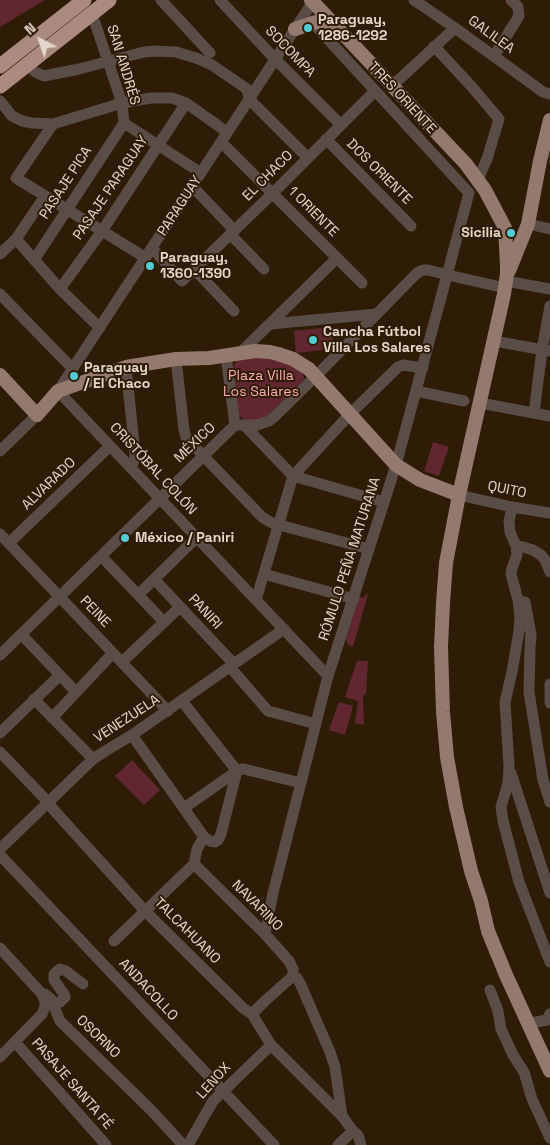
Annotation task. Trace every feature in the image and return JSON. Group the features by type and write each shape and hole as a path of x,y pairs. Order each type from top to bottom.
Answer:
{"highway":[{"path":"2,61 83,0"},
{"path":"0,86 109,0"}],"main road":[{"path":"312,0 450,147 490,197 504,228 506,281"},
{"path":"295,29 313,23 326,22 335,26"},
{"path":"550,120 545,162 528,224 506,281 459,495 449,546 441,647 442,698 447,757 471,871 481,901 488,932 498,958 550,1071"},
{"path":"58,392 126,367 176,359 226,356 263,351 286,356 298,361 316,376 396,465 420,480 459,495"},
{"path":"0,375 37,415"},
{"name":"PARAGUAY","path":"37,415 58,392"},
{"path":"481,901 550,1053"}],"street":[{"path":"161,0 210,53"},
{"name":"SOCOMPA","path":"220,0 275,59 340,124"},
{"name":"PARAGUAY","path":"58,392 295,29 312,0"},
{"name":"GALILEA","path":"414,0 543,92 550,94"},
{"path":"494,56 519,16 518,7 511,0"},
{"name":"SAN ANDRÉS","path":"92,14 122,103 124,123 201,173"},
{"name":"TRES ORIENTE","path":"313,23 469,193"},
{"path":"392,86 455,28"},
{"path":"434,46 499,119 487,159 478,180"},
{"path":"28,64 35,72 44,76 144,52 176,52 204,61 247,90 249,99 308,158"},
{"name":"EL CHACO","path":"149,253 182,281 374,91"},
{"path":"0,101 12,116 22,121 53,124 122,103 151,98 172,98 186,103"},
{"name":"1 ORIENTE","path":"186,103 224,137 273,193 362,283"},
{"name":"PASAJE PARAGUAY","path":"60,289 102,231 186,103"},
{"name":"PASAJE PICA","path":"34,260 124,123"},
{"path":"53,124 16,178 102,231 149,253"},
{"name":"DOS ORIENTE","path":"326,139 411,226"},
{"path":"192,186 264,269"},
{"name":"RÓMULO PEÑA MATURANA","path":"265,934 273,893 328,676 396,465 469,193"},
{"name":"PASAJE PICA","path":"0,254 16,239 45,196"},
{"path":"528,224 550,229"},
{"path":"16,239 60,289 100,328"},
{"path":"240,353 337,258"},
{"path":"194,269 234,312"},
{"path":"240,425 263,423 275,416 420,271 428,270 448,276 506,281 550,289"},
{"path":"0,294 73,369"},
{"path":"534,413 546,351 550,306"},
{"path":"270,324 377,314"},
{"path":"494,341 546,351"},
{"path":"226,356 240,425 293,476 384,502"},
{"path":"176,359 185,434 203,456 262,517 268,522 278,525 369,549"},
{"path":"256,600 293,476 350,414 400,366 406,365 423,368"},
{"path":"126,367 135,453 131,468"},
{"path":"416,391 464,401"},
{"name":"CRISTÓBAL COLÓN","path":"58,392 328,676"},
{"path":"480,403 550,416"},
{"name":"PARAGUAY","path":"0,451 37,415"},
{"name":"MÉXICO","path":"3,647 21,634 203,456 240,425"},
{"name":"ALVARADO","path":"8,543 110,446"},
{"name":"QUITO","path":"459,495 550,513"},
{"path":"512,507 509,521 510,532 516,546 517,555 511,574 520,616 512,672 505,702 509,766 508,783 502,807 503,821 520,882 550,962"},
{"name":"PEINE","path":"0,534 168,710"},
{"path":"138,595 197,538"},
{"path":"516,546 533,550 541,555 550,572"},
{"path":"101,556 164,622"},
{"path":"264,574 354,598"},
{"path":"512,578 517,581 523,591 532,634 529,692 543,780 550,802"},
{"name":"PANIRI","path":"154,580 180,606 268,711 316,724"},
{"path":"122,662 180,606"},
{"name":"VENEZUELA","path":"0,849 93,759 132,735 284,630"},
{"path":"21,634 76,692"},
{"path":"52,718 114,653"},
{"path":"0,733 60,675"},
{"path":"550,684 550,703"},
{"path":"34,700 93,759"},
{"path":"182,701 237,771"},
{"path":"132,735 204,837 212,842 219,838 237,771"},
{"name":"TALCAHUANO","path":"0,752 49,803 145,911 243,1008 252,1014 272,1045 342,1116 352,1131"},
{"path":"509,766 550,893"},
{"path":"184,808 237,771 244,769 300,783"},
{"path":"114,941 194,864 197,849 204,837"},
{"name":"ANDACOLLO","path":"0,855 274,1145"},
{"name":"NAVARINO","path":"194,864 265,934 289,961 293,969 293,976 300,983 330,1052 335,1067 342,1116"},
{"name":"OSORNO","path":"0,948 42,994 51,999 60,1021 152,1111 183,1145"},
{"path":"53,1005 65,997 54,980 54,974 60,969 66,971 82,984"},
{"path":"252,1014 293,976"},
{"path":"490,990 498,1011 501,1029 513,1056 524,1072 532,1099 550,1138"},
{"path":"0,1057 42,1014 45,1002 42,994"},
{"path":"536,1022 547,1020 550,1014"},
{"name":"PASAJE SANTA FÉ","path":"15,1042 106,1145"},
{"name":"LENOX","path":"188,1145 213,1101 272,1045"},
{"path":"338,1145 352,1131 358,1135 361,1145"}],"green space":[{"path":"0,0 45,0 0,27"},
{"name":"Cancha Fútbol Villa Los Salares","path":"331,327 334,349 296,353 294,331"},
{"name":"Plaza Villa Los Salares","path":"261,357 283,361 303,372 304,379 268,415 257,420 244,420 239,415 233,367 237,360"},
{"path":"433,442 449,447 439,476 424,471"},
{"path":"368,594 353,647 348,645 346,639 359,597 364,598"},
{"path":"357,661 368,661 366,694 363,696 364,725 355,723 358,701 345,697"},
{"path":"339,702 353,706 345,735 329,730"},
{"path":"132,760 160,790 144,805 115,776"}],"place":[{"name":"Paraguay, 1286-1292","path":"308,28"},
{"name":"Sicilia","path":"511,233"},
{"name":"Paraguay, 1360-1390","path":"150,266"},
{"name":"Cancha Fútbol Villa Los Salares","path":"313,340"},
{"name":"Paraguay / El Chaco","path":"74,376"},
{"name":"México / Paniri","path":"125,538"}]}
